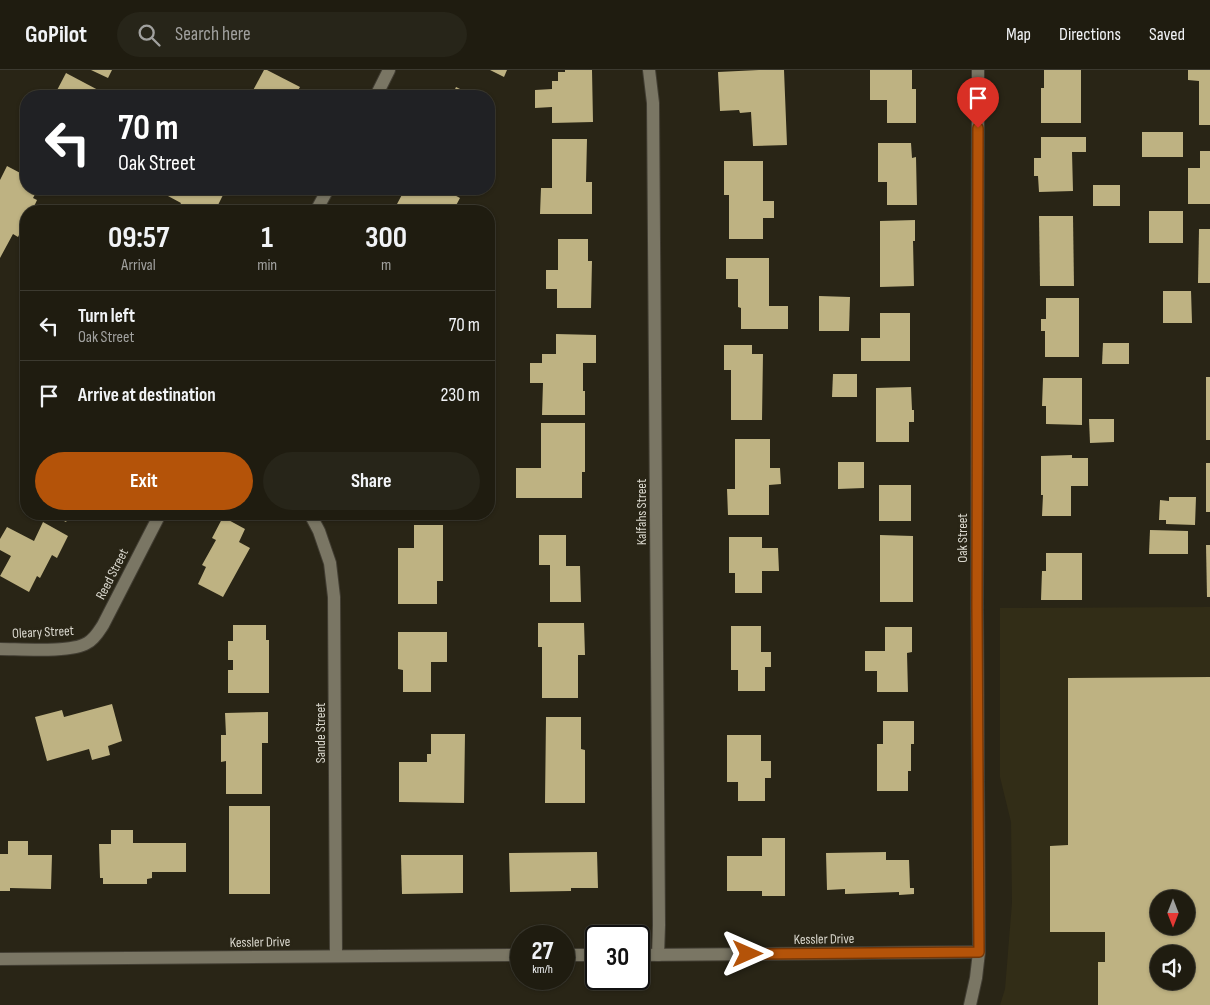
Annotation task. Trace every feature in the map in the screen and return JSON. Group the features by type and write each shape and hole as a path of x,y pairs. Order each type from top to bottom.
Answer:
{"street":[{"path":"379,90 389,70"},
{"name":"Kalfahs Street","path":"650,70 653,103 658,955"},
{"name":"Oak Street","path":"970,1005 979,952 977,616 978,70"},
{"name":"Reed Street","path":"87,644 103,625 157,520"},
{"name":"Sande Street","path":"313,520 330,563 334,598 336,956"},
{"name":"Oleary Street","path":"0,649 53,649 87,644"},
{"name":"Kessler Drive","path":"650,955 979,952"},
{"name":"Kessler Drive","path":"0,959 510,955"}],"shaded area":[{"path":"1210,607 1210,1005 1000,1005 1005,989 1012,903 1011,822 1000,777 1000,608"}],"building":[{"path":"91,70 112,70 108,78"},
{"path":"264,70 300,87 298,90 253,90"},
{"path":"490,70 507,70 504,77"},
{"path":"565,70 592,70 593,122 552,123 552,107 535,108 535,90 552,89 552,81 558,81 558,72 565,72"},
{"path":"784,70 787,145 753,146 751,112 740,113 739,110 720,111 718,72"},
{"path":"870,70 912,70 912,89 916,89 916,123 887,123 887,100 870,100"},
{"path":"1044,70 1081,70 1081,123 1041,123 1041,88 1044,88"},
{"path":"1188,70 1210,70 1210,125 1199,125 1199,81 1188,80"},
{"path":"66,73 98,90 57,90"},
{"path":"1142,132 1183,132 1183,157 1142,157"},
{"path":"1041,137 1086,137 1086,152 1072,152 1073,191 1039,192 1038,176 1034,176 1034,158 1041,158"},
{"path":"552,139 587,139 586,182 592,182 592,214 540,214 541,188 552,188"},
{"path":"878,143 911,143 912,158 916,157 917,205 887,205 887,182 878,182"},
{"path":"1200,151 1210,151 1210,204 1188,204 1188,168 1200,168"},
{"path":"724,161 763,161 763,201 774,201 774,218 763,218 763,239 729,239 729,195 724,195"},
{"path":"7,166 20,173 20,195 35,195 33,198 37,200 35,205 20,205 20,233 18,237 13,234 0,258 0,180"},
{"path":"1093,185 1120,185 1120,206 1093,206"},
{"path":"223,195 218,205 180,205 181,203 168,196"},
{"path":"402,195 454,195 460,198 456,205 397,204"},
{"path":"1149,211 1183,211 1183,243 1149,243"},
{"path":"1039,216 1073,216 1074,286 1040,286"},
{"path":"915,220 915,241 913,241 914,286 880,287 880,221"},
{"path":"1199,229 1210,229 1210,283 1198,283"},
{"path":"558,239 588,239 588,261 592,261 591,308 557,308 557,289 546,289 546,270 558,270"},
{"path":"726,258 769,258 769,306 788,306 788,329 741,329 741,308 738,307 738,279 726,279"},
{"path":"1163,291 1191,291 1192,323 1163,323"},
{"path":"819,296 850,297 849,331 819,331"},
{"path":"1046,298 1079,298 1079,357 1045,357 1045,331 1041,331 1041,319 1046,319"},
{"path":"880,313 910,313 910,361 861,361 861,338 880,338"},
{"path":"556,334 596,335 596,363 583,363 585,415 542,415 543,383 530,383 530,363 542,363 542,354 556,354"},
{"path":"1103,343 1129,343 1129,364 1102,364"},
{"path":"724,345 752,345 752,354 763,354 762,420 731,420 731,370 724,370"},
{"path":"833,374 857,374 857,397 832,397"},
{"path":"1206,377 1210,377 1210,440 1206,440"},
{"path":"1043,378 1082,378 1082,425 1046,424 1046,406 1042,406"},
{"path":"911,387 914,422 909,422 909,442 876,442 876,388"},
{"path":"1089,419 1114,419 1114,442 1090,443"},
{"path":"541,423 585,423 585,472 582,472 582,498 516,498 516,468 541,468"},
{"path":"735,439 770,439 770,468 780,468 781,484 769,485 769,515 728,515 727,489 735,489"},
{"path":"1072,455 1072,458 1088,458 1088,486 1071,486 1071,516 1042,516 1041,456"},
{"path":"838,462 864,462 864,488 838,489"},
{"path":"1206,463 1210,463 1210,512 1206,512"},
{"path":"879,485 911,485 911,521 879,521"},
{"path":"1169,497 1196,497 1195,525 1166,524 1166,520 1159,520 1160,500 1169,501"},
{"path":"221,520 228,520 245,529 239,542 250,548 223,597 198,584 206,567 202,565 216,540 212,538"},
{"path":"43,522 68,536 57,558 52,555 40,578 37,576 29,592 0,576 11,556 0,550 0,539 7,527 34,541"},
{"path":"414,525 443,525 443,581 437,581 437,604 398,604 398,548 414,548"},
{"path":"1150,530 1188,531 1188,554 1149,554"},
{"path":"539,535 566,535 566,566 580,566 581,602 550,602 550,565 539,565"},
{"path":"880,535 913,536 913,602 880,602"},
{"path":"729,537 762,537 762,548 778,548 779,571 762,571 762,593 735,593 735,573 729,573"},
{"path":"1206,545 1210,545 1210,597 1207,597"},
{"path":"1046,553 1082,553 1082,600 1041,600 1042,571 1046,571"},
{"path":"538,623 584,623 585,655 578,655 578,698 542,698 542,647 538,647"},
{"path":"233,625 266,625 266,640 269,640 269,693 228,693 228,670 233,670 233,660 228,660 228,641 233,641"},
{"path":"731,626 761,626 761,652 771,652 771,667 765,667 765,691 738,691 738,670 731,670"},
{"path":"885,627 912,627 912,652 907,653 908,692 877,692 877,671 865,671 865,651 885,651"},
{"path":"398,632 447,632 447,662 431,662 431,692 403,692 403,670 398,669"},
{"path":"1210,677 1210,1005 1098,1005 1098,962 1105,962 1105,932 1050,932 1050,846 1068,845 1068,678"},
{"path":"112,704 122,741 108,746 110,755 92,760 89,749 47,761 35,717 62,710 64,717"},
{"path":"268,712 268,743 262,743 262,794 226,794 226,761 221,762 221,735 226,735 225,713"},
{"path":"546,717 581,717 581,749 585,750 585,803 545,803"},
{"path":"883,721 914,721 914,744 911,744 911,771 908,771 908,791 877,791 877,744 883,744"},
{"path":"431,734 465,734 464,803 399,802 399,762 427,762 427,754 431,754"},
{"path":"727,735 761,735 761,761 771,761 771,778 765,778 765,801 738,801 738,782 727,782"},
{"path":"229,806 270,806 270,894 229,894"},
{"path":"111,830 133,830 133,843 186,843 186,872 152,872 152,878 147,879 147,884 103,884 103,878 100,878 99,844 111,844"},
{"path":"762,838 785,838 785,896 762,896 762,891 727,891 727,856 762,856"},
{"path":"8,841 28,841 28,855 52,855 51,889 10,888 10,891 0,891 0,854 8,854"},
{"path":"597,852 598,888 571,888 571,891 510,892 509,853"},
{"path":"886,852 886,860 909,860 910,888 914,888 914,894 899,895 899,892 845,894 845,889 827,890 826,853"},
{"path":"401,855 463,855 463,893 402,894"}],"route":[{"path":"748,954 979,952 977,608 978,128"}]}
